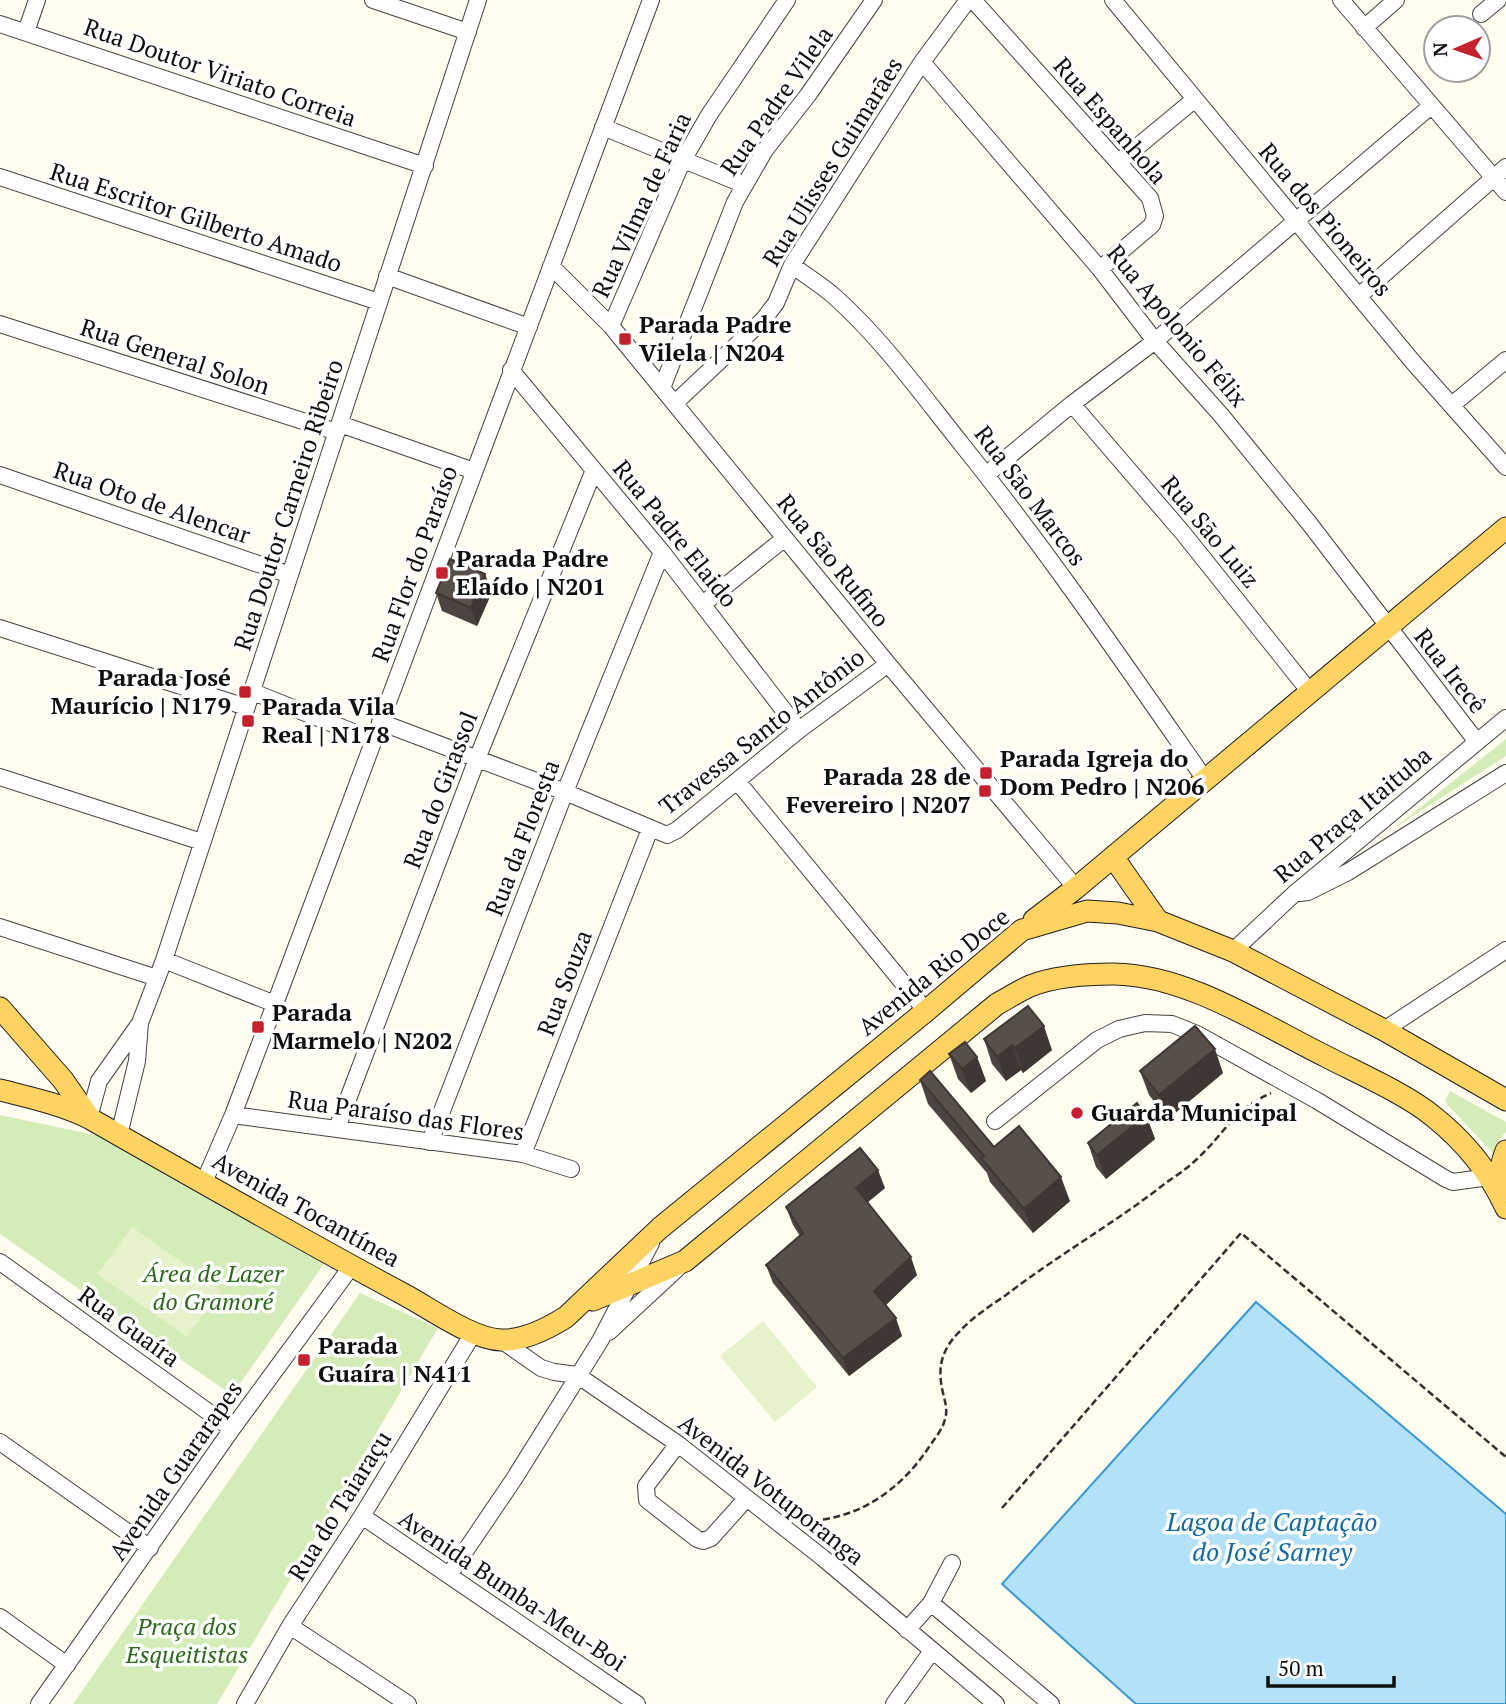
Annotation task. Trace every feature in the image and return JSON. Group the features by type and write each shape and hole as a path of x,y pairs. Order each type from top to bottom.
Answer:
{"main road":[{"path":"1021,930 1076,888 1204,778 1506,528"},
{"path":"1113,857 1158,921"},
{"name":"Avenida Rio Doce","path":"501,1340 527,1336 548,1328 578,1307 660,1228 1021,930 1087,911 1118,913 1158,921 1233,951 1384,1030 1506,1100"},
{"name":"Avenida Rio Doce","path":"578,1307 685,1261 997,1004 1031,986 1070,977 1116,974 1158,980 1200,993 1365,1076 1431,1114 1457,1138 1489,1177 1504,1203"},
{"name":"Avenida Tocantínea","path":"0,1008 63,1080 89,1118"},
{"name":"Avenida Tocantínea","path":"0,1090 28,1095 89,1118 352,1267 474,1332 501,1340"},
{"name":"Avenida Rio Doce","path":"1504,1203 1499,1183 1500,1166 1506,1151"}],"street":[{"path":"26,32 37,0"},
{"path":"373,0 468,32"},
{"name":"Rua Doutor Carneiro Ribeiro","path":"89,1118 102,1075 140,1023 164,960 478,0"},
{"name":"Rua Flor do Paraíso","path":"204,1182 233,1115 275,1004 651,0"},
{"name":"Rua Vilma de Faria","path":"611,326 684,160 709,116 787,0"},
{"name":"Rua Padre Vilela","path":"662,388 736,201 765,150 808,95 874,0"},
{"name":"Rua Ulisses Guimarães","path":"675,403 763,320 776,303 792,265 922,62 971,0"},
{"name":"Rua Espanhola","path":"971,0 1150,198 1155,216 1152,225 1100,269"},
{"name":"Rua dos Pioneiros","path":"1113,0 1295,220 1506,467"},
{"path":"1341,0 1432,106 1500,172 1506,192"},
{"path":"1364,28 1395,0"},
{"path":"1481,14 1498,0"},
{"name":"Rua Doutor Viriato Correia","path":"0,24 425,166"},
{"name":"Rua Apolonio Félix","path":"922,62 1100,269 1155,341 1222,415 1387,628"},
{"path":"1119,162 1195,99"},
{"path":"986,475 1072,404 1155,341 1432,106"},
{"path":"603,127 745,185"},
{"path":"1359,296 1500,172"},
{"path":"0,195 3,178"},
{"name":"Rua Escritor Gilberto Amado","path":"3,178 379,302"},
{"name":"Rua São Marcos","path":"792,265 834,296 865,328 986,475 1087,610 1204,778"},
{"name":"Rua São Rufino","path":"551,266 611,326 887,664 1076,888"},
{"path":"387,276 529,327"},
{"name":"Rua General Solon","path":"0,324 474,471"},
{"path":"1452,405 1506,360"},
{"name":"Rua Padre Elaido","path":"511,370 662,552 799,730"},
{"name":"Rua São Luiz","path":"1072,404 1183,533 1311,692"},
{"name":"Rua do Girassol","path":"337,1128 477,759 594,470"},
{"name":"Rua Oto de Alencar","path":"0,475 290,575"},
{"path":"703,604 785,538"},
{"name":"Rua da Floresta","path":"430,1142 565,792 662,552"},
{"path":"0,628 250,699 373,740"},
{"name":"Rua Irecê","path":"1387,628 1476,742"},
{"name":"Travessa Santo Antônio","path":"656,832 677,830 799,730 887,664"},
{"name":"Rua Praça Itaituba","path":"1233,951 1294,894 1506,718"},
{"path":"380,722 565,792 656,832"},
{"path":"1294,894 1308,892 1348,873 1505,775"},
{"path":"0,777 202,842"},
{"path":"737,781 926,1011"},
{"name":"Rua Souza","path":"523,1154 656,832"},
{"path":"0,927 157,978"},
{"path":"1384,1030 1506,950"},
{"path":"164,960 275,1004"},
{"name":"Rua Doutor Carneiro Ribeiro","path":"120,1135 137,1061 140,1023"},
{"path":"995,1121 1097,1040 1119,1029 1145,1023 1172,1024 1197,1034 1288,1084 1446,1180 1453,1182 1489,1177"},
{"name":"Rua Paraíso das Flores","path":"233,1115 523,1154 570,1169"},
{"name":"Avenida Rio Doce","path":"449,1575 514,1479 600,1341 660,1228"},
{"name":"Avenida Rio Doce","path":"600,1341 685,1261"},
{"name":"Rua Guaíra","path":"0,1262 232,1429"},
{"name":"Avenida Guararapes","path":"40,1704 232,1429 352,1267"},
{"name":"Rua do Taiaraçu","path":"246,1704 290,1626 362,1516 474,1332"},
{"name":"Avenida Votuporanga","path":"501,1340 541,1368 577,1375 678,1444 823,1558 996,1704"},
{"path":"0,1442 150,1548"},
{"path":"678,1444 646,1486 647,1500 703,1541 711,1538 746,1499"},
{"name":"Avenida Bumba-Meu-Boi","path":"362,1516 637,1704"},
{"path":"907,1630 931,1603 952,1563"},
{"path":"931,1603 1051,1704"},
{"path":"0,1617 67,1665"},
{"path":"290,1626 408,1704"},
{"path":"894,1704 932,1651"}],"path":[{"path":"775,1521 824,1521 871,1505 892,1490 918,1464 945,1420 947,1409 939,1377 940,1360 960,1330 1041,1268 1116,1221 1167,1183 1196,1159 1233,1116 1249,1104 1288,1084"},
{"path":"1002,1508 1241,1233 1506,1457"}],"green space":[{"path":"1506,739 1506,756 1393,829"},
{"path":"1450,1091 1506,1122 1506,1132 1498,1141 1494,1154 1445,1102"},
{"name":"Área de Lazer do Gramoré","path":"0,1115 99,1136 326,1261 232,1395 0,1234"},
{"path":"132,1227 221,1290 187,1337 97,1274"},
{"name":"Praça dos Esqueitistas","path":"360,1293 438,1328 217,1704 73,1704"},
{"path":"763,1321 817,1387 775,1422 720,1356"}],"water":[{"name":"Lagoa de Captação do José Sarney","path":"1256,1302 1506,1514 1506,1704 1136,1704 1002,1584"}],"building":[{"path":"450,559 485,574 471,608 436,593"},
{"path":"1028,1006 1044,1026 1015,1048 1012,1045 997,1057 984,1039"},
{"path":"1195,1026 1215,1049 1159,1095 1140,1071"},
{"path":"965,1042 977,1057 962,1069 949,1054"},
{"path":"930,1071 994,1147 1019,1126 1061,1177 1024,1209 981,1158 984,1156 920,1080"},
{"path":"1137,1103 1146,1115 1097,1155 1088,1143"},
{"path":"860,1148 878,1170 856,1188 911,1257 874,1291 896,1318 843,1358 766,1265 803,1233 786,1207"}],"place":[{"name":"Parada Padre Vilela | N204","path":"625,339"},
{"name":"Parada Padre Elaído | N201","path":"442,573"},
{"name":"Parada José Maurício | N179","path":"245,692"},
{"name":"Parada Vila Real | N178","path":"248,721"},
{"name":"Parada Igreja do Dom Pedro | N206","path":"986,773"},
{"name":"Parada 28 de Fevereiro | N207","path":"985,791"},
{"name":"Parada Marmelo | N202","path":"258,1027"},
{"name":"Guarda Municipal","path":"1077,1113"},
{"name":"Parada Guaíra | N411","path":"304,1360"}]}
